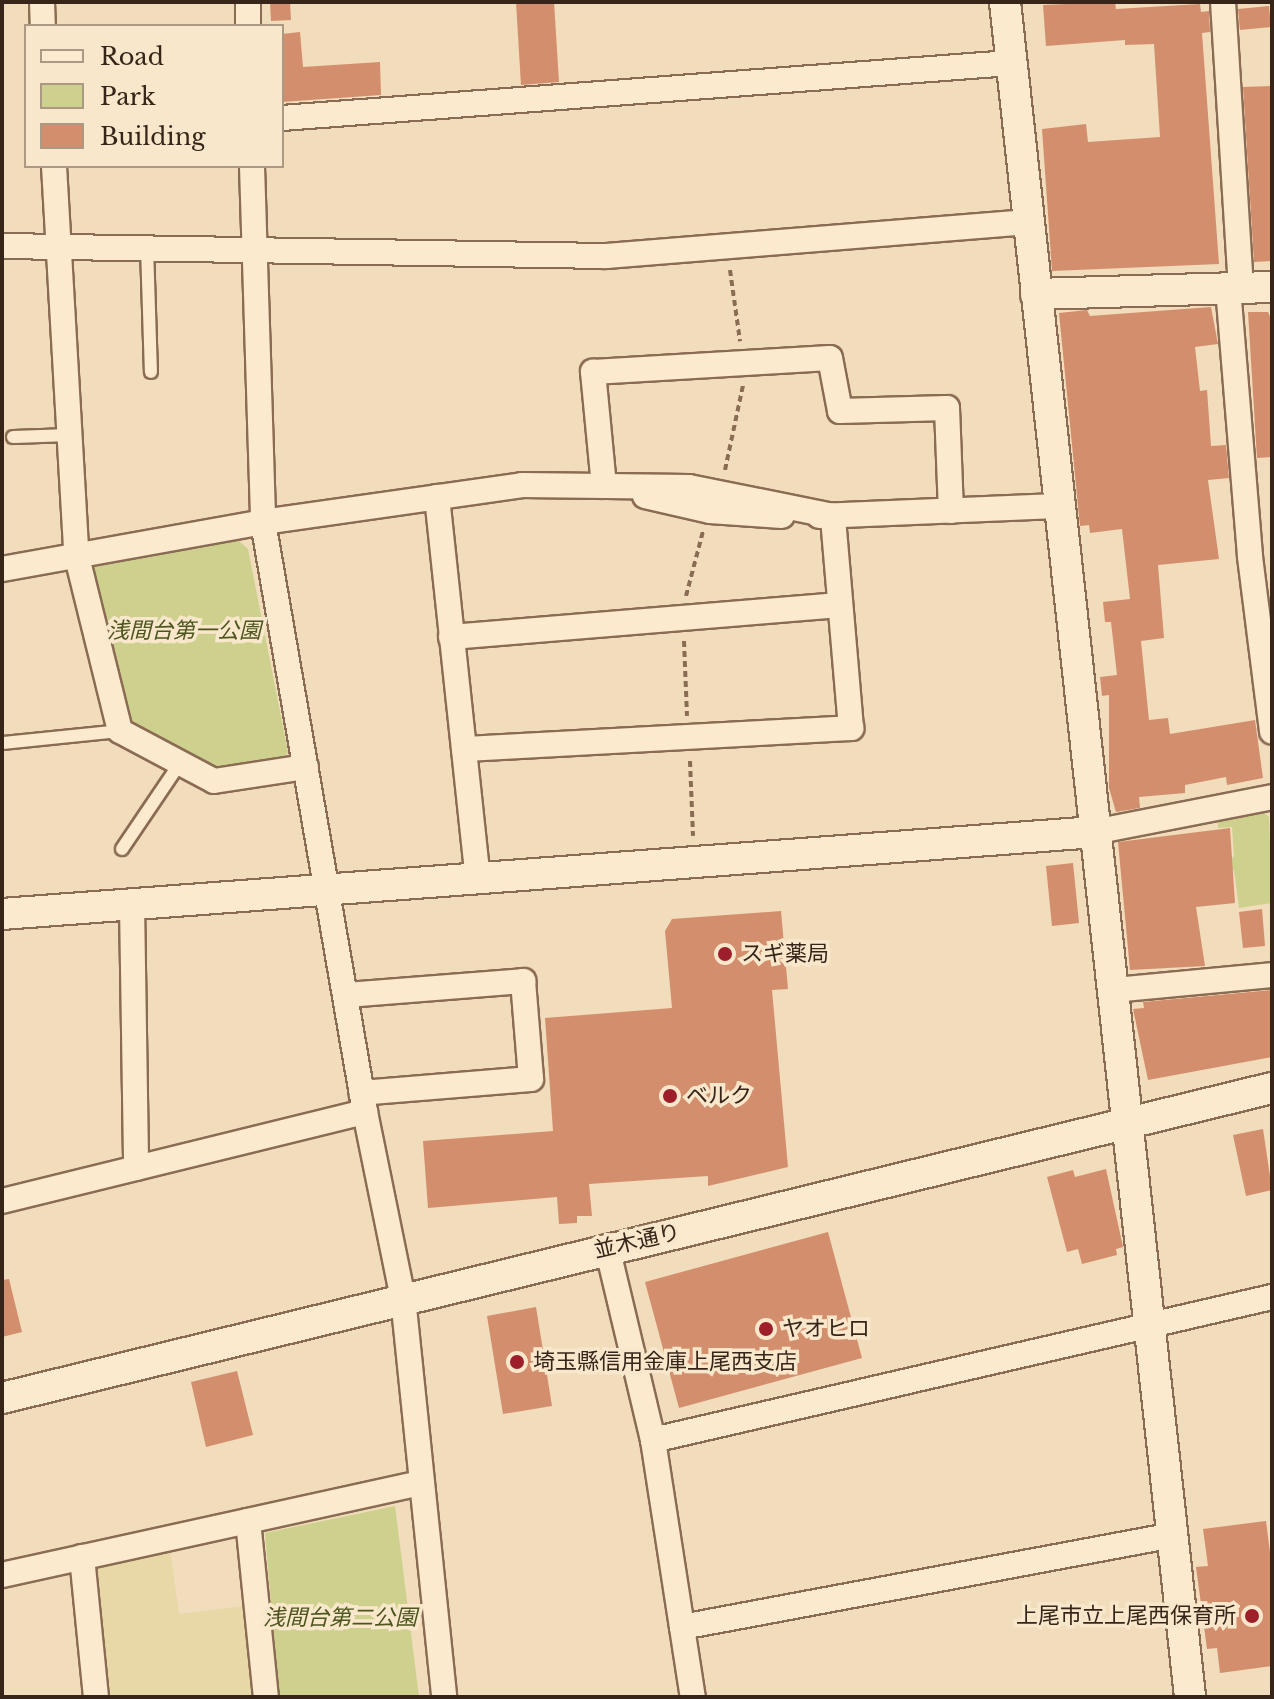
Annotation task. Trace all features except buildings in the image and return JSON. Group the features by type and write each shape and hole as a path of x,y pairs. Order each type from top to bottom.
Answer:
{"street":[{"path":"42,2 43,24"},
{"path":"248,2 248,24"},
{"path":"1005,2 1057,506 1114,990 1190,1697"},
{"path":"1223,2 1234,288 1261,558 1272,732"},
{"path":"284,118 1010,63"},
{"path":"54,168 76,553 120,731 214,781 306,767"},
{"path":"252,168 263,522 363,1102 403,1298 444,1697"},
{"path":"2,246 253,247 606,256 1029,222"},
{"path":"1036,294 1272,287"},
{"path":"604,486 593,372 830,358 840,411 947,408 951,511"},
{"path":"2,569 76,553 263,522 522,485 604,486 833,516 1057,506"},
{"path":"437,497 478,878"},
{"path":"464,749 851,728 833,516"},
{"path":"451,637 840,605"},
{"path":"2,914 1094,832 1272,797"},
{"path":"132,904 136,1168"},
{"path":"1114,990 1272,975"},
{"path":"2,1201 136,1168 363,1102 531,1079 523,981 346,995"},
{"name":"並木通り","path":"2,1398 607,1247 940,1171 1272,1088"},
{"path":"607,1247 653,1440 693,1697"},
{"path":"653,1440 1272,1297"},
{"path":"2,1575 420,1483"},
{"path":"248,1521 266,1697"},
{"path":"682,1627 1172,1535"},
{"path":"82,1557 96,1697"}],"lane":[{"path":"147,246 151,372"},
{"path":"13,437 70,435"},
{"path":"2,743 120,731"},
{"path":"122,849 180,763"}],"path":[{"path":"695,862 683,619 714,502 735,442 743,363 727,246"}],"shaded area":[{"path":"170,1551 179,1614 245,1606 255,1697 108,1697 96,1573 101,1564"}],"green space":[{"name":"浅間台第一公園","path":"238,540 248,549 288,752 278,767 215,775 124,726 89,567"},
{"path":"1262,811 1269,817 1272,903 1239,908 1234,870 1221,871 1234,856 1232,827 1218,828 1218,819"},
{"name":"浅間台第二公園","path":"395,1506 419,1697 279,1697 265,1533"}],"place":[{"name":"スギ薬局","path":"725,954"},
{"name":"ベルク","path":"670,1096"},
{"name":"ヤオヒロ","path":"766,1329"},
{"name":"埼玉縣信用金庫上尾西支店","path":"517,1362"},
{"name":"上尾市立上尾西保育所","path":"1252,1616"}]}
